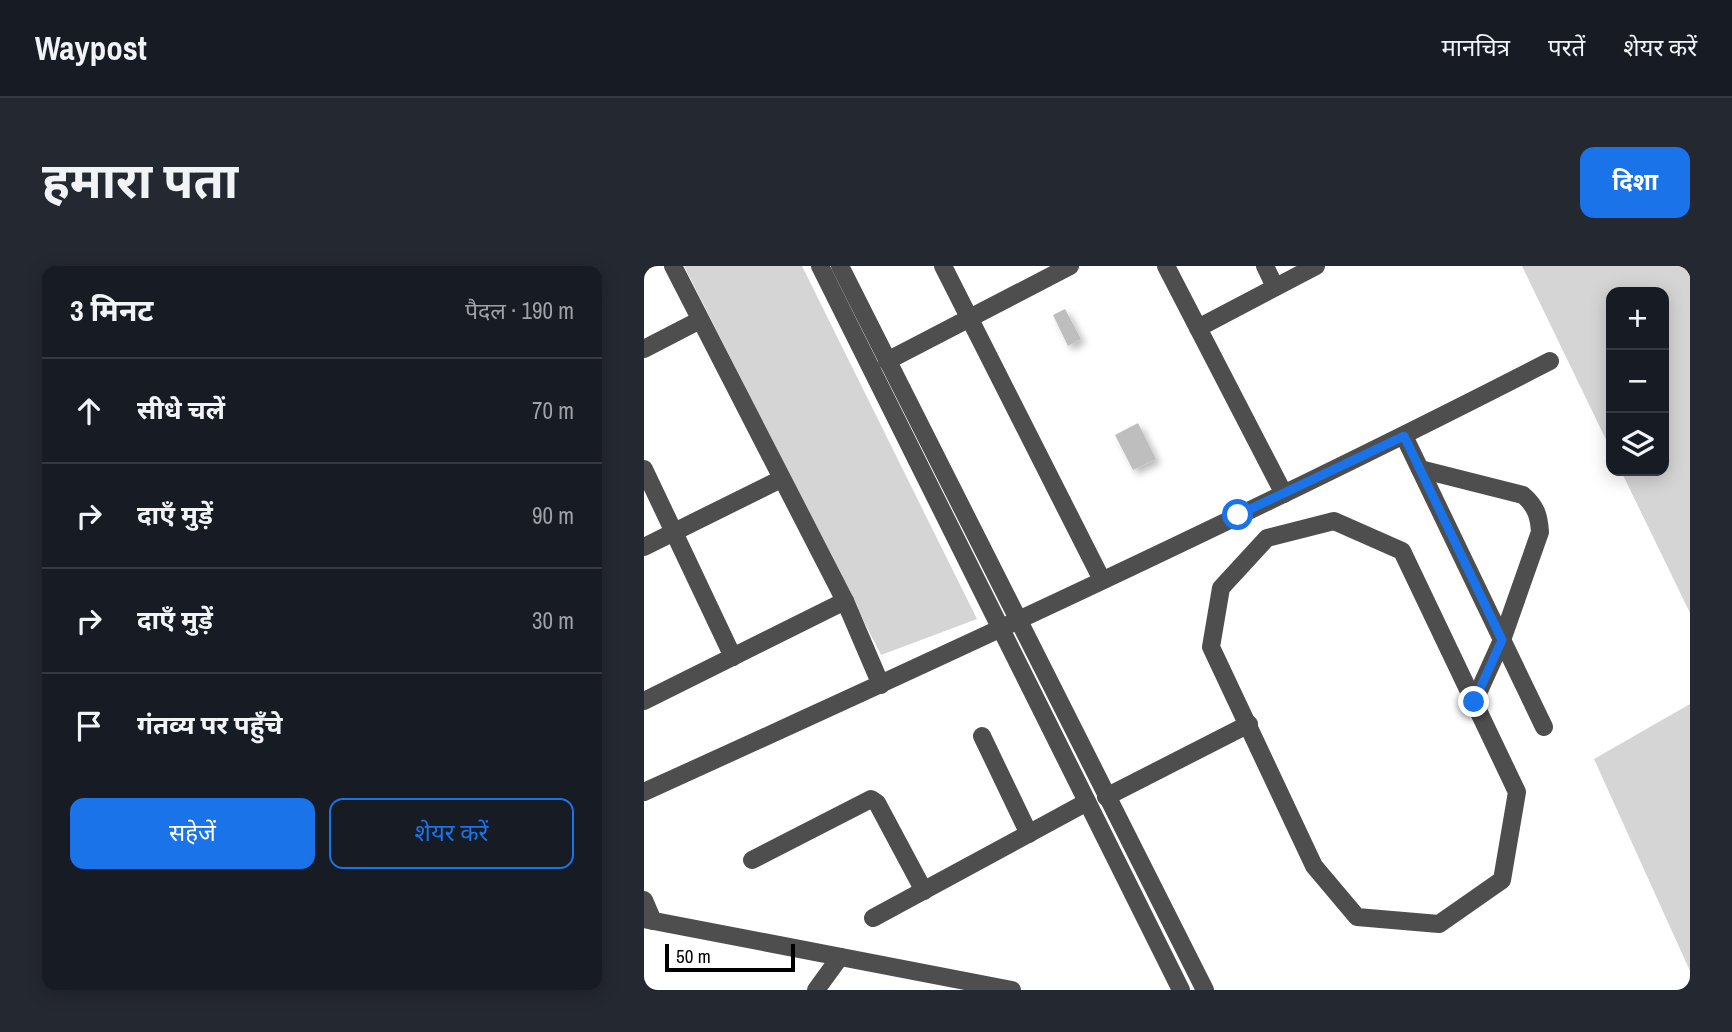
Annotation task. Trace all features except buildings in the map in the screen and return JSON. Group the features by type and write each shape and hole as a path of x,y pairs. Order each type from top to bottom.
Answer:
{"street":[{"path":"673,266 845,601 881,685"},
{"path":"820,266 1010,625 1106,797 1205,990"},
{"path":"840,266 1010,625 1087,802 1181,990"},
{"path":"943,266 1102,580"},
{"path":"887,361 1070,266"},
{"path":"1166,266 1284,494"},
{"path":"1265,266 1275,287"},
{"path":"1198,328 1316,266"},
{"path":"644,349 700,320"},
{"path":"644,792 1010,625 1404,436 1550,361"},
{"path":"1404,436 1544,727"},
{"path":"644,469 733,657"},
{"path":"1420,469 1522,495 1533,504 1539,519 1540,532 1502,640 1474,702"},
{"path":"644,547 781,479"},
{"path":"1334,521 1402,551 1474,702 1517,792 1502,880 1439,924 1357,917 1314,866 1211,647 1222,588 1267,538 1334,521"},
{"path":"644,701 845,601"},
{"path":"1106,797 1249,724"},
{"path":"982,736 1029,834"},
{"path":"751,860 871,799 877,803 924,891"},
{"path":"873,918 1087,802"},
{"path":"644,900 649,920 1012,990"},
{"path":"816,990 840,957"}],"shaded area":[{"path":"684,266 802,266 977,619 881,655"},
{"path":"1522,266 1690,266 1690,613 1623,476 1669,476 1669,287 1606,287 1606,440"},
{"path":"1690,704 1690,971 1594,759"}],"route":[{"path":"1238,515 1404,436 1502,640 1474,702"}]}
